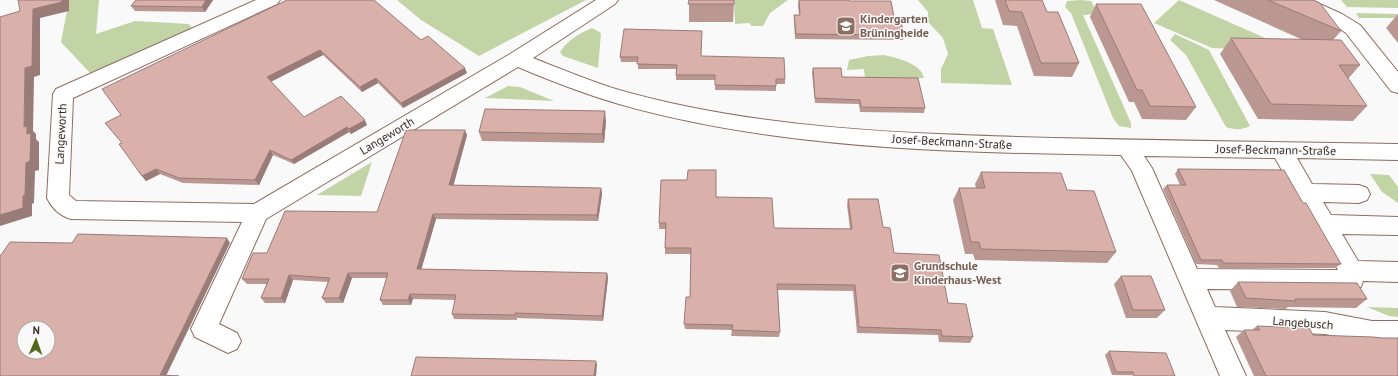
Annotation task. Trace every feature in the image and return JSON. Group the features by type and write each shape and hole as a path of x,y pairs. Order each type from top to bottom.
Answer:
{"street":[{"name":"Langeworth","path":"268,1 63,94 58,198 71,210 257,213 517,59 609,0"},
{"path":"1296,0 1336,18 1353,29 1398,86"},
{"name":"Josef-Beckmann-Straße","path":"517,59 566,79 633,101 721,120 839,135 956,144 1398,152"},
{"path":"1127,148 1141,168 1233,376"},
{"path":"1191,279 1352,280 1353,274 1281,150"},
{"path":"1306,193 1359,194"},
{"path":"228,341 204,329 257,213"},
{"path":"1324,224 1396,226"},
{"path":"1351,271 1398,272"},
{"name":"Langebusch","path":"1208,318 1325,323 1372,332 1398,332"}],"green space":[{"path":"69,0 99,0 96,34 135,21 189,24 192,29 90,73 61,42"},
{"path":"397,0 586,0 479,56 421,20"},
{"path":"734,0 788,0 770,13 763,26 752,26 749,23 735,24"},
{"path":"918,0 973,0 982,28 993,29 1012,85 941,83 941,69 948,54 943,38 928,22 928,12"},
{"path":"1179,0 1279,44 1267,50 1212,48 1154,23"},
{"path":"1341,0 1398,0 1398,8 1347,7"},
{"path":"1067,1 1091,1 1099,14 1083,15 1131,123 1131,128 1119,126 1113,118 1071,13 1065,7"},
{"path":"1356,13 1398,14 1398,18 1359,18"},
{"path":"592,28 601,33 598,68 563,56 560,52 566,44 574,38"},
{"path":"1175,34 1209,50 1250,126 1238,129 1226,127 1186,55 1170,40"},
{"path":"884,55 908,62 918,68 924,78 865,78 864,69 847,70 849,60 868,56"},
{"path":"508,86 520,87 554,101 485,98"},
{"path":"372,162 361,196 317,195"},
{"path":"1370,174 1389,175 1398,187 1398,203 1382,192"},
{"path":"1367,307 1398,308 1398,317 1389,316"}],"building":[{"path":"18,0 62,0 62,2 33,9 32,66 25,68 24,127 27,126 27,134 31,133 30,161 26,163 23,208 0,215 0,17 20,11"},
{"path":"136,0 206,0 202,7 131,6"},
{"path":"287,0 374,0 421,40 428,36 465,68 401,103 376,78 360,87 320,50 267,77 304,117 341,96 365,120 349,129 347,127 291,160 270,150 255,180 179,178 156,169 142,176 119,144 122,143 105,123 121,115 102,89"},
{"path":"689,0 734,0 734,4 688,4"},
{"path":"799,0 891,1 894,17 900,17 904,35 796,34 794,15 800,15"},
{"path":"1005,0 1042,0 1047,12 1058,12 1079,63 1041,63 1022,12 1009,11"},
{"path":"1268,0 1313,0 1320,3 1341,31"},
{"path":"1096,4 1141,4 1196,107 1150,106 1142,90 1137,90"},
{"path":"624,29 702,31 701,56 784,58 785,79 776,79 776,86 715,85 715,75 676,75 677,65 637,64 638,57 620,57"},
{"path":"1231,38 1341,40 1360,65 1339,65 1367,106 1271,104"},
{"path":"813,68 841,68 842,77 918,78 925,108 861,107 860,100 815,98"},
{"path":"485,109 605,111 602,134 479,132"},
{"path":"406,130 465,130 449,185 601,188 597,215 433,214 417,269 607,273 602,316 515,313 515,315 452,314 456,295 410,294 408,300 380,300 388,273 348,273 339,298 322,298 330,278 289,275 281,298 261,298 269,279 242,279 253,253 267,253 285,211 377,212"},
{"path":"1178,169 1284,170 1303,203 1306,203 1341,264 1223,263 1222,260 1201,260 1167,185 1186,185"},
{"path":"688,170 716,170 716,197 772,198 774,228 852,229 848,199 878,199 883,227 890,228 894,253 939,255 948,303 966,304 973,337 942,336 941,330 859,327 855,285 777,284 780,332 732,330 733,325 684,324 686,297 690,297 691,248 665,248 666,223 659,223 661,180 687,180"},
{"path":"981,172 1061,173 1067,190 1094,191 1116,252 981,249 979,242 971,242 959,188 985,188"},
{"path":"78,234 227,238 160,375 179,376 0,376 0,255 10,242 72,243"},
{"path":"1121,276 1151,276 1165,310 1133,310"},
{"path":"1238,282 1357,283 1367,299 1295,299 1296,301 1246,298"},
{"path":"1257,326 1309,328 1313,335 1398,338 1398,376 1266,376 1244,330 1260,330"},
{"path":"1109,351 1166,353 1175,376 1134,376 1133,372 1116,372"},
{"path":"416,357 596,361 594,376 411,376"}],"place":[{"name":"Kindergarten Brüningheide","path":"846,26"},
{"name":"Grundschule Kinderhaus-West","path":"900,273"}]}
